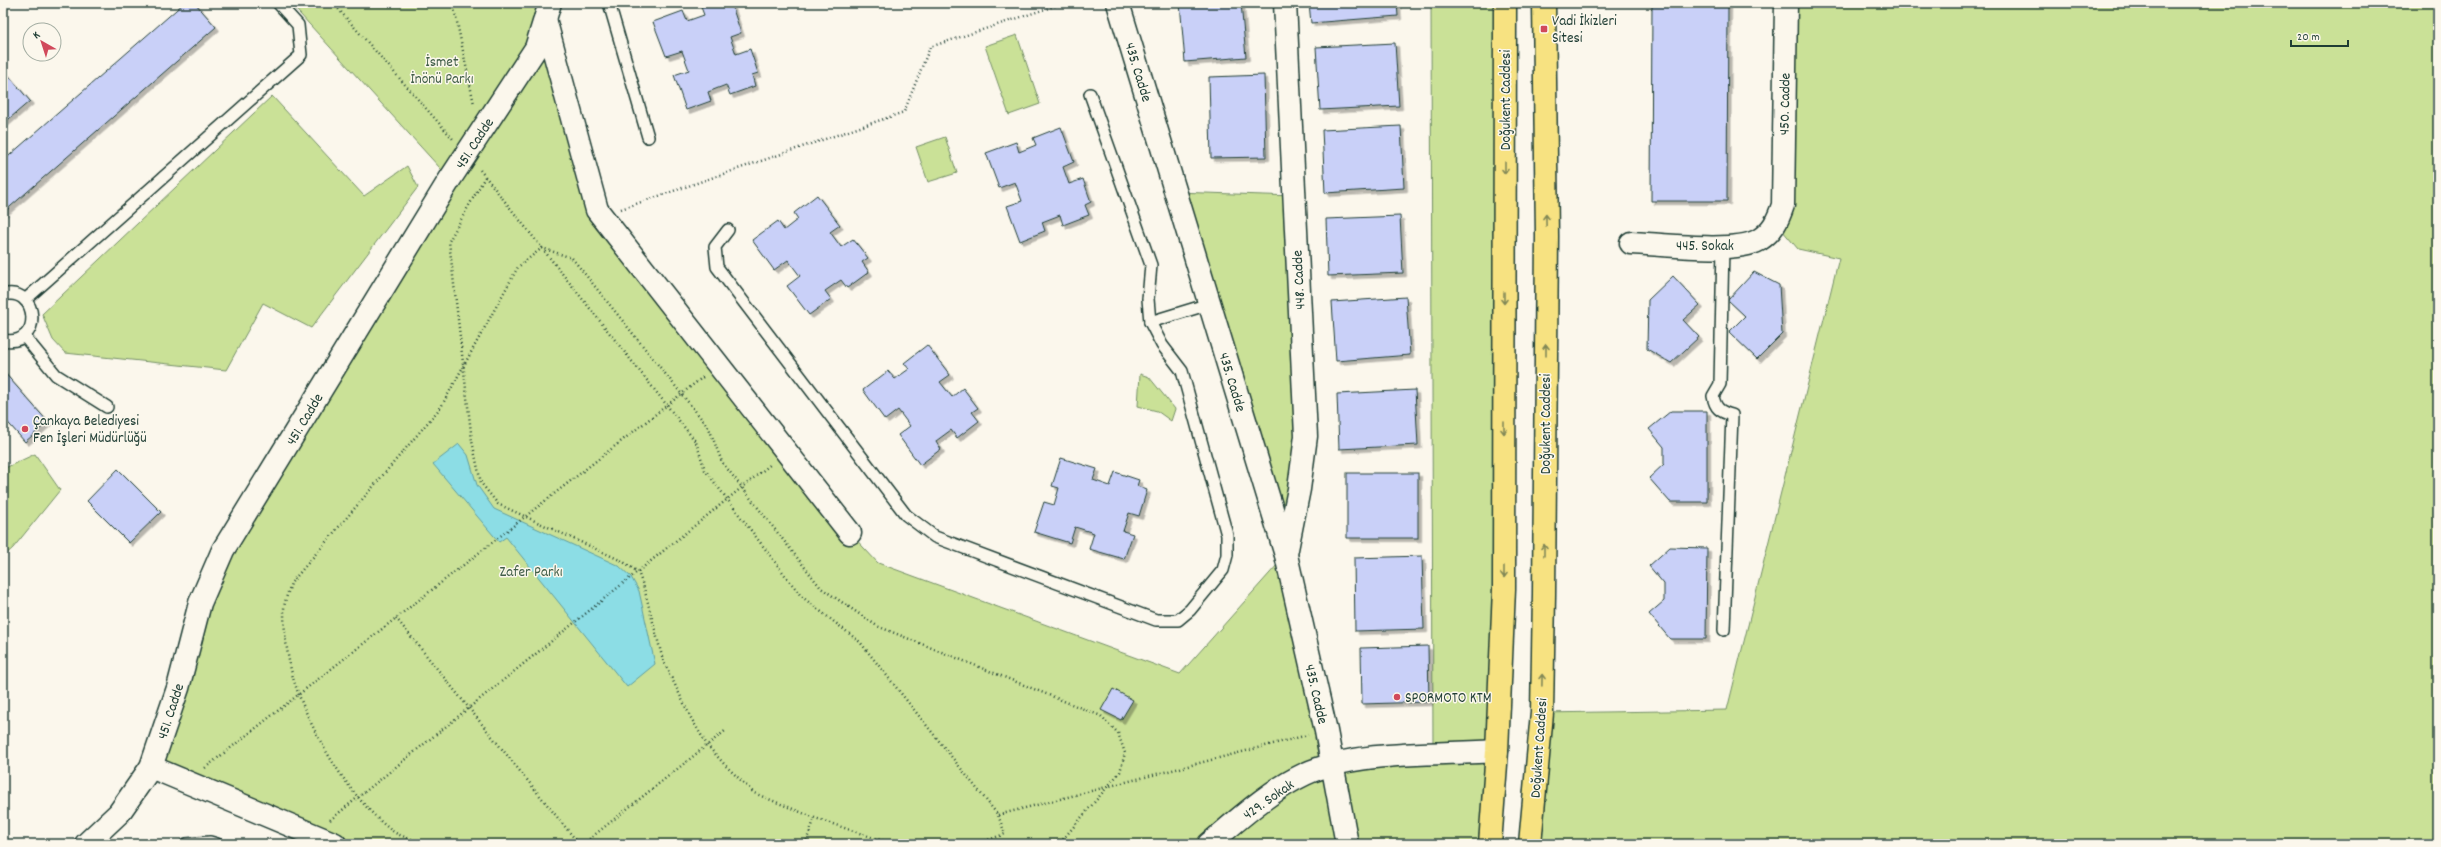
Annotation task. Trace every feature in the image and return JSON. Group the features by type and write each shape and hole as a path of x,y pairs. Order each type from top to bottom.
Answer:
{"main road":[{"name":"Doğukent Caddesi","path":"1490,844 1497,751 1504,589 1505,3"},
{"name":"Doğukent Caddesi","path":"1530,844 1542,713 1544,602 1546,266 1544,3"}],"street":[{"name":"435. Cadde","path":"1118,3 1286,555 1333,764 1347,844"},
{"name":"448. Cadde","path":"1285,3 1306,436 1299,489 1286,555"},
{"name":"450. Cadde","path":"1783,205 1786,3"},
{"name":"451. Cadde","path":"86,844 119,813 151,767 178,688 200,603 223,550 467,154 536,48 548,11"},
{"path":"548,11 597,210 850,533"},
{"name":"445. Sokak","path":"1631,243 1722,247 1759,240 1777,224 1783,205"},
{"name":"429. Sokak","path":"1209,844 1280,788 1305,774 1333,764 1373,758 1497,751"},
{"path":"151,767 335,844"}],"lane":[{"path":"25,300 301,56 298,25 278,3"},
{"path":"609,3 648,137"},
{"path":"728,230 715,247 717,267 906,515 935,537 1156,620 1178,620 1190,610 1223,570 1227,555 1227,535 1182,371 1162,345 1150,322 1148,299 1152,265 1090,94"},
{"path":"1722,247 1720,384 1713,396 1715,405 1722,412 1732,415 1724,630"},
{"path":"3,295 13,294 25,300 32,313 31,327 24,336 15,340 3,340"},
{"path":"1150,322 1209,304"},
{"path":"24,336 56,375 107,407"},
{"path":"186,844 210,842 217,844"}],"path":[{"path":"333,3 467,154 667,405 696,442 705,470 801,596 860,642 998,815 1005,834 976,844"},
{"path":"336,6 340,3"},
{"path":"453,3 480,134"},
{"path":"602,216 904,112 930,47 1064,3"},
{"path":"485,177 449,241 472,441 481,483 498,504 622,561 638,572 644,588 663,660 707,745 754,793 815,818 892,844"},
{"path":"428,844 392,831 359,797 336,766 320,740 299,694 287,642 284,608 291,583 441,406 518,267 542,248"},
{"path":"542,248 572,258 709,428 722,462 821,588 877,626 1101,716 1118,733 1125,753 1120,772 1059,844"},
{"path":"187,782 719,365"},
{"path":"313,834 787,452"},
{"path":"396,618 579,844"},
{"path":"584,844 724,731"},
{"path":"998,815 1326,731"},
{"path":"805,844 815,818"}],"green space":[{"name":"Zafer Parkı","path":"290,3 550,3 597,210 850,533 878,563 1180,674 1286,555 1333,764 1433,755 1431,3 1505,3 1488,844 1228,844 1220,834 1209,844 335,844 151,767 200,603 450,179"},
{"path":"1786,3 2438,3 2438,844 1530,844 1542,713 1727,710 1839,258 1798,249 1777,224"},
{"path":"1017,35 1040,104 1009,115 985,46"},
{"path":"272,96 364,196 407,166 418,187 311,328 263,303 226,370 65,353 53,340 42,314"},
{"path":"945,137 957,173 928,182 916,147"},
{"path":"1175,192 1294,196 1306,436 1286,555"},
{"path":"1140,374 1149,377 1175,409 1171,421 1157,411 1138,406"},
{"path":"35,454 60,490 13,548 3,557 3,469"}],"water":[{"path":"459,444 468,455 477,485 494,509 619,566 631,577 639,591 655,664 627,687 506,537 499,542 433,464"}],"building":[{"path":"184,3 195,3 216,27 3,213 3,161"},
{"path":"712,3 731,3 741,33 730,37 736,54 750,49 758,73 752,75 755,86 730,95 726,85 708,92 711,101 686,110 674,75 689,70 682,51 666,56 653,22 683,11 687,21 704,15 701,7"},
{"path":"1180,3 1241,3 1246,57 1185,62"},
{"path":"1309,3 1397,3 1398,16 1311,23"},
{"path":"1652,3 1728,3 1727,201 1651,201"},
{"path":"1395,43 1399,106 1320,110 1316,47"},
{"path":"3,69 30,101 3,124"},
{"path":"1264,75 1266,157 1211,158 1209,77"},
{"path":"1401,126 1404,188 1325,193 1322,130"},
{"path":"1061,127 1074,162 1063,167 1069,184 1083,179 1091,202 1085,205 1089,215 1063,225 1060,215 1042,222 1045,231 1020,241 1007,206 1022,201 1015,182 999,188 986,153 1016,142 1019,152 1036,145 1033,138"},
{"path":"817,195 840,225 830,232 841,247 853,239 868,258 862,262 869,272 847,288 841,280 825,291 831,299 809,315 787,286 800,276 788,260 774,270 752,240 778,221 784,230 798,219 794,213"},
{"path":"1400,216 1403,273 1328,276 1326,219"},
{"path":"1754,272 1779,285 1782,334 1757,359 1729,332 1745,316 1728,300"},
{"path":"1673,276 1700,305 1683,320 1699,337 1671,363 1647,349 1648,300"},
{"path":"1406,297 1410,355 1336,361 1332,302"},
{"path":"927,345 950,375 940,382 952,397 963,388 978,408 972,412 979,421 957,438 951,430 936,441 941,449 920,465 898,435 910,426 898,410 885,420 863,390 888,371 895,379 909,369 904,363"},
{"path":"3,371 48,422 25,442 3,417"},
{"path":"1415,390 1418,445 1339,449 1337,394"},
{"path":"1671,411 1707,411 1707,502 1670,502 1649,478 1664,464 1664,447 1649,429"},
{"path":"1061,458 1097,469 1093,480 1110,486 1115,472 1139,480 1137,486 1147,490 1139,516 1129,513 1123,531 1133,534 1124,559 1089,549 1094,533 1075,527 1070,543 1034,532 1044,502 1054,505 1059,488 1052,486"},
{"path":"118,469 161,512 129,543 87,501"},
{"path":"1347,473 1418,473 1418,538 1347,538"},
{"path":"1670,547 1707,548 1706,639 1670,639 1649,614 1664,601 1664,584 1649,566"},
{"path":"1422,556 1424,629 1355,631 1354,558"},
{"path":"1428,646 1429,702 1362,704 1361,648"},
{"path":"1113,689 1133,700 1121,720 1101,710"}],"place":[{"name":"Vadi İkizleri Sitesi","path":"1544,29"},
{"name":"Çankaya Belediyesi Fen İşleri Müdürlüğü","path":"25,429"},
{"name":"SPORMOTO KTM","path":"1397,697"}],"park label":[{"name":"İsmet İnönü Parkı","path":"442,70"}]}
